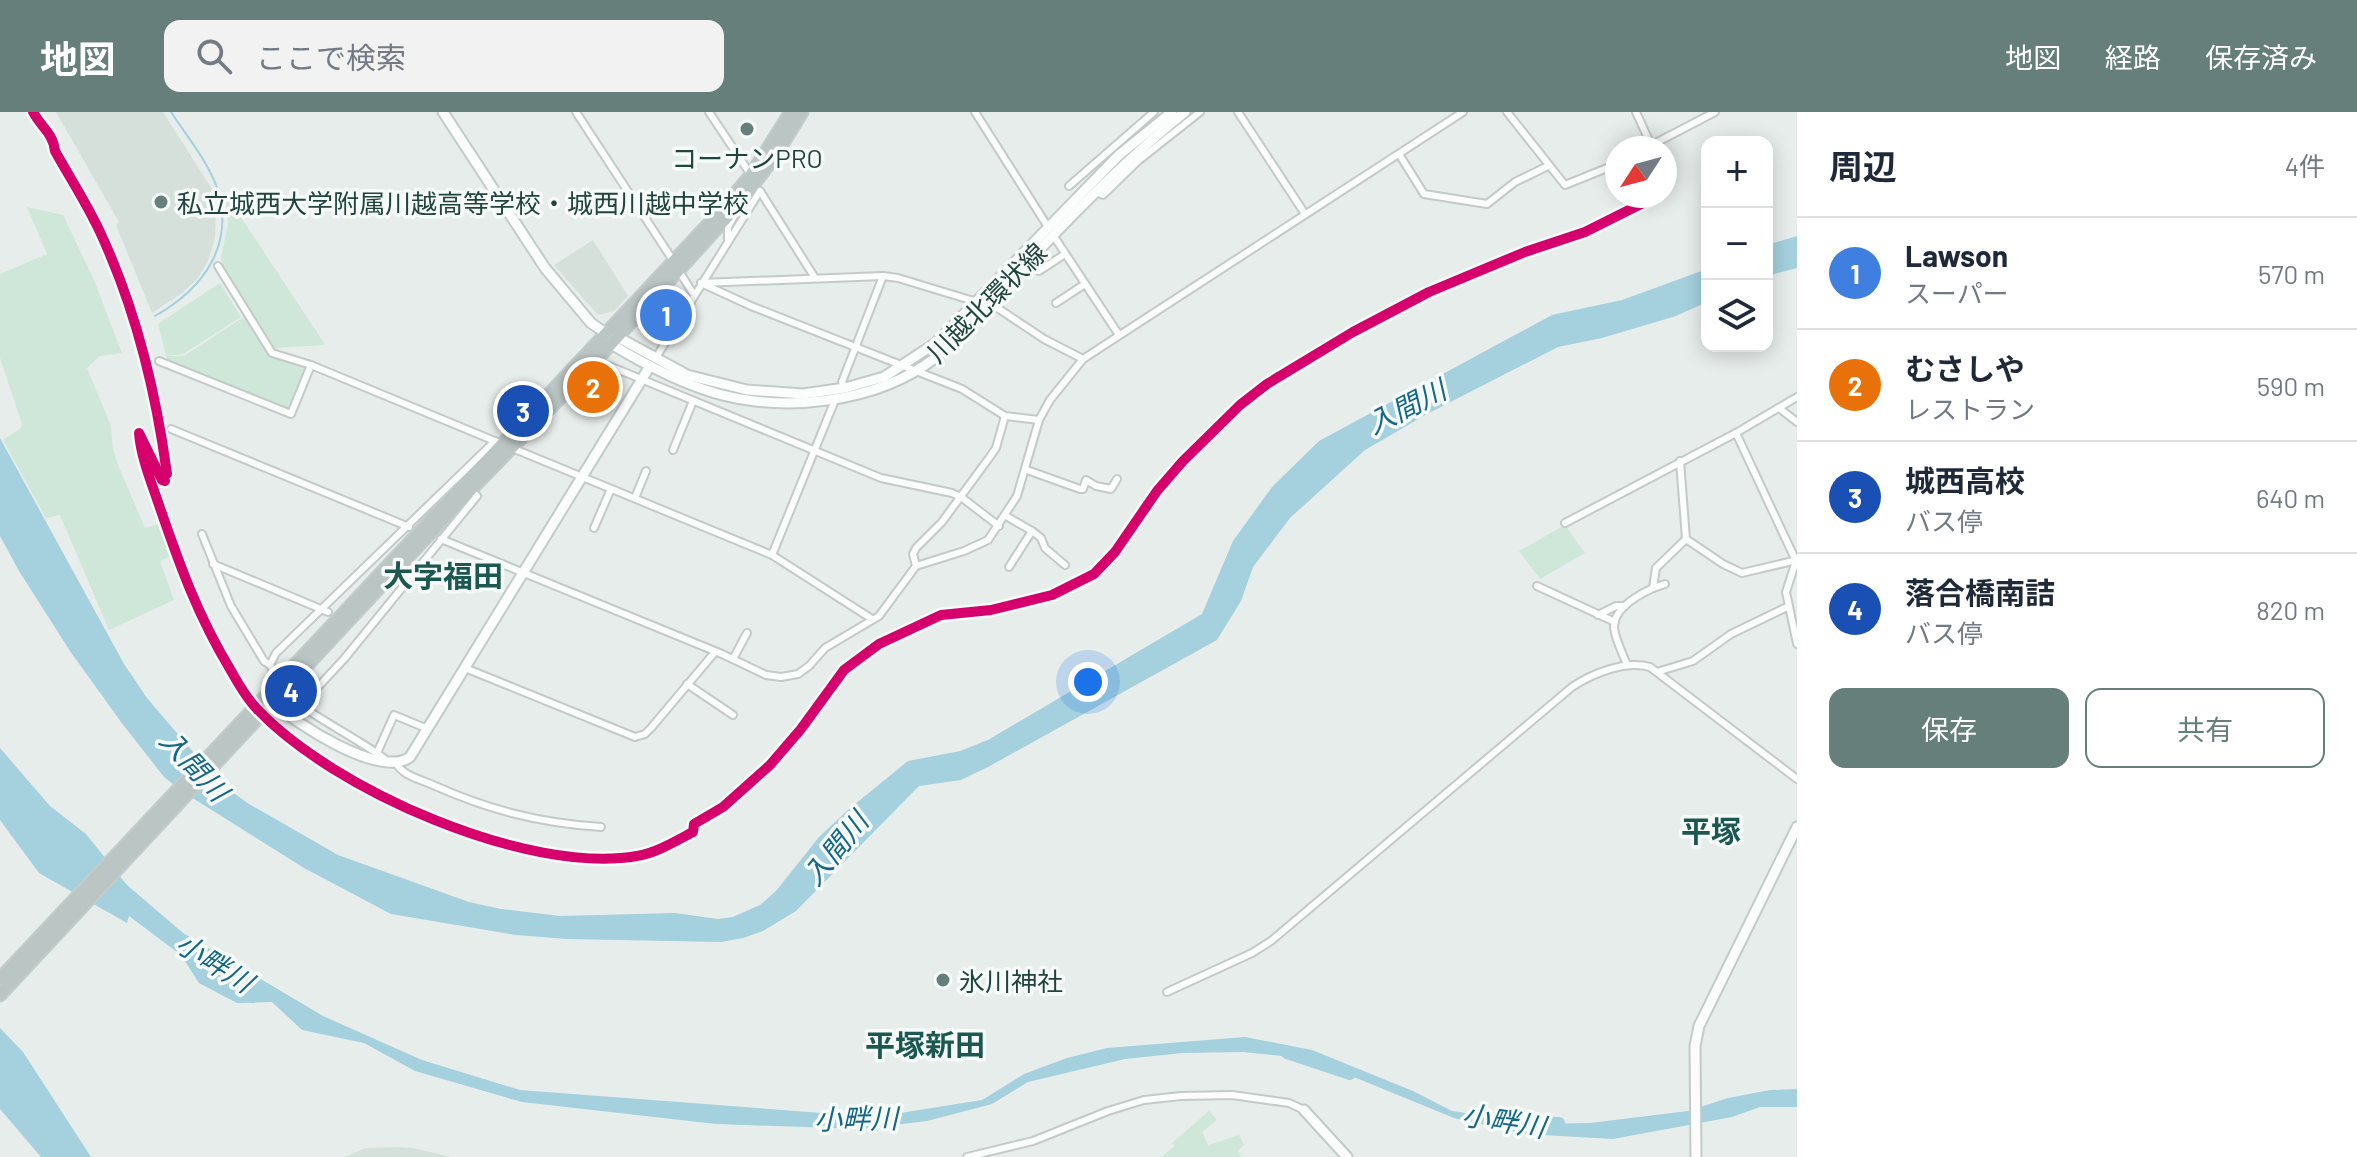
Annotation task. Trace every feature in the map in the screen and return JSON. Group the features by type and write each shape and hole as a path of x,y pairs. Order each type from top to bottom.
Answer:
{"highway":[{"path":"268,704 503,444 612,338 676,266 751,175 791,112"},
{"path":"676,266 738,205 775,156 802,112"},
{"path":"0,995 48,936 471,490 503,444"},
{"path":"0,979 48,936"}],"main road":[{"name":"川越北環状線","path":"443,112 545,268 591,323 682,382 718,394 794,403 835,400 876,389 935,359 968,328 1093,181 1140,135 1172,112"},
{"name":"川越北環状線","path":"653,362 705,381 747,390 803,394 845,388 884,377 936,343 1050,231 1185,112"},
{"path":"268,704 327,739 364,756 392,763 410,757 653,362"},
{"path":"1696,1152 1695,1046 1704,1013 1797,827"},
{"path":"1304,1110 1347,1157"}],"street":[{"path":"576,112 694,295"},
{"path":"709,112 751,175"},
{"path":"975,112 1119,335"},
{"path":"1069,186 1154,112"},
{"path":"1096,192 1103,195 1138,161 1200,112"},
{"path":"1238,112 1305,214"},
{"path":"441,539 766,675 781,677 798,674 825,648 887,608 916,566 988,540 1017,496 1039,420 1047,411 1050,400 1083,359 1463,112"},
{"path":"1507,112 1565,185 1605,169"},
{"path":"1636,112 1645,136"},
{"path":"1670,136 1715,112"},
{"path":"1399,154 1424,194 1487,204 1515,182 1548,166"},
{"path":"1085,173 1093,181"},
{"path":"653,362 760,191 815,278"},
{"path":"727,245 728,227 738,205"},
{"path":"1039,271 1065,254"},
{"path":"218,266 272,353 311,365 772,555 872,619"},
{"path":"701,283 883,276 977,302"},
{"path":"845,388 842,382 883,276"},
{"path":"701,283 913,372 962,389 1005,416 1039,420"},
{"path":"1056,303 1085,284"},
{"path":"988,305 1083,359"},
{"path":"159,361 291,414 311,365"},
{"path":"607,365 881,478 961,497 999,526"},
{"path":"1565,523 1736,433 1797,397"},
{"path":"772,555 835,400"},
{"path":"673,450 693,401"},
{"path":"1779,408 1797,422"},
{"path":"916,566 913,554 916,548 942,522 996,448 1005,416"},
{"path":"171,429 409,527"},
{"path":"1736,433 1796,561 1787,582 1787,607 1797,644"},
{"path":"202,534 237,618 264,661 272,668 276,653 320,609 503,444"},
{"path":"1680,461 1686,539"},
{"path":"1027,470 1080,489 1083,489 1086,480 1111,489 1117,479"},
{"path":"635,498 646,471"},
{"path":"594,528 611,489"},
{"path":"304,702 477,496 471,490"},
{"path":"1006,516 1041,538 1045,548 1065,565"},
{"path":"1009,567 1032,531"},
{"path":"1686,539 1742,573 1796,561"},
{"path":"1653,588 1656,568 1686,539"},
{"path":"213,564 328,612"},
{"path":"1627,665 1614,630 1615,622 1625,606 1636,597 1665,584"},
{"path":"1537,586 1615,622"},
{"path":"1598,615 1616,606 1625,606"},
{"path":"1657,672 1693,661 1731,634 1787,607"},
{"path":"733,659 747,633"},
{"path":"465,668 635,737 645,734 715,652"},
{"path":"1167,992 1252,953 1271,941 1572,687 1580,681 1627,665 1641,664 1657,672 1797,779"},
{"path":"687,684 733,715"},
{"path":"297,695 305,708 325,723 406,773 481,806 558,823 601,827"},
{"path":"377,753 394,715 428,729"},
{"path":"967,1157 1001,1150 1144,1100 1232,1095 1289,1103 1304,1110"},
{"path":"996,1157 1001,1150"}],"shaded area":[{"name":"私立城西大学附属川越高等学校・城西川越中学校","path":"56,112 163,112 212,189 216,214 215,238 208,261 197,279 182,293 152,313 116,225 119,222"},
{"path":"593,240 628,296 614,311 598,315 554,265"},
{"path":"396,1147 451,1157 345,1157 366,1148"}],"green space":[{"path":"225,193 324,345 275,348 223,268 221,258 228,224"},
{"path":"27,207 63,215 94,280 122,353 100,356 87,368 111,426 118,465 145,528 158,524 171,556 160,561 174,600 109,630 60,515 46,518 3,440 20,429 22,424 0,358 0,274 47,254"},
{"path":"220,283 241,317 183,354 166,356 158,324"},
{"path":"244,317 270,357 276,356 305,369 288,411 167,361 167,356 184,356"},
{"path":"1565,525 1585,553 1540,579 1519,551"},
{"path":"1209,1111 1217,1120 1202,1132 1208,1145 1239,1135 1244,1145 1238,1150 1241,1157 1161,1157 1175,1146 1172,1143"}],"water":[{"path":"1797,236 1797,268 1773,274 1773,243"},
{"name":"入間川","path":"1701,271 1701,305 1676,316 1602,338 1558,347 1427,414 1365,450 1290,518 1253,567 1241,601 1217,640 988,767 961,780 919,786 796,911 763,931 721,942 516,935 391,914 304,868 164,777 70,651 0,536 0,438 124,664 147,698 221,784 249,804 338,855 469,902 501,909 560,916 675,913 718,919 733,917 760,905 776,891 819,837 908,761 960,751 988,740 1202,614 1233,541 1272,487 1319,441 1552,315 1622,300"},
{"path":"0,748 50,806 86,834 127,885 183,933 323,1016 422,1060 520,1090 875,1117 982,1100 1024,1074 1067,1058 1107,1048 1245,1037 1312,1050 1413,1091 1452,1111 1541,1124 1590,1123 1688,1111 1728,1098 1770,1090 1797,1089 1797,1107 1760,1107 1732,1117 1613,1139 1525,1134 1454,1118 1310,1059 1243,1052 1182,1053 1125,1059 1028,1082 992,1104 927,1121 861,1129 716,1124 522,1102 415,1071 364,1043 302,1030 272,1002 237,1003 199,983 181,955 129,916 127,923 39,873 0,820"},
{"path":"0,1028 23,1052 91,1157 41,1157 0,1109"}],"waterway":[{"path":"155,316 188,292 201,278 219,245 222,227 221,206 212,175 171,112"},
{"name":"小畔川","path":"1287,1053 1350,1074"},
{"name":"小畔川","path":"1554,1123 1559,1123"}],"cycle path":[{"path":"33,112 49,135 95,222 124,290 150,381 167,474"},
{"path":"165,481 139,433 144,461 167,529 208,630 249,700 290,739 381,796 434,820 488,839 542,852 592,858 637,856 693,832 694,824 723,807 770,765 844,670 879,644 941,615 991,610 1052,595 1094,574 1115,552 1157,491 1183,461 1240,405 1267,384 1353,332 1429,292 1525,252 1585,232 1633,208"}],"place":[{"name":"コーナンPRO","path":"747,129"},
{"name":"私立城西大学附属川越高等学校・城西川越中学校","path":"161,202"},
{"name":"Lawson","path":"666,315"},
{"name":"むさしや","path":"593,387"},
{"name":"城西高校","path":"523,411"},
{"name":"落合橋南詰","path":"291,691"},
{"name":"氷川神社","path":"943,980"}],"district":[{"name":"大字福田","path":"443,575"},
{"name":"平塚","path":"1711,830"},
{"name":"平塚新田","path":"925,1044"}]}
